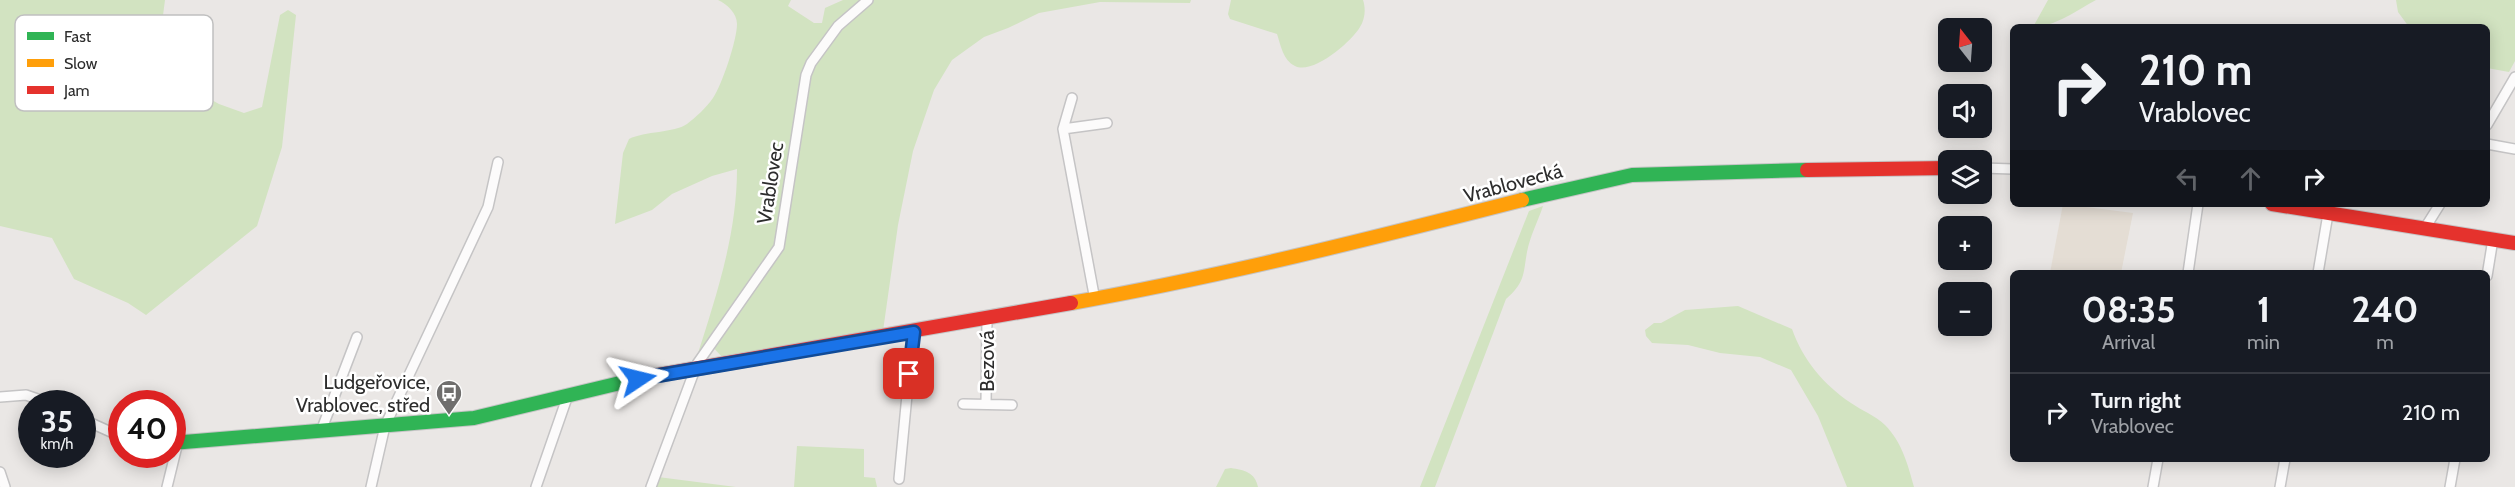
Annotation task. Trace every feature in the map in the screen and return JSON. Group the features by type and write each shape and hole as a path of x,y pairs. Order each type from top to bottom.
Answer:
{"street":[{"name":"Vrablovec","path":"651,487 697,364 780,248 806,75 811,63 838,26 868,0"},
{"path":"2490,120 2515,77"},
{"path":"186,441 474,418 628,381 1095,300 1063,129 1071,98"},
{"path":"2490,106 2498,107"},
{"path":"1063,129 1107,123"},
{"path":"2490,145 2515,149"},
{"path":"371,487 385,426 488,207 498,162"},
{"name":"Vrablovecká","path":"1095,300 1265,264 1578,186 1632,175 1938,168"},
{"path":"1992,168 2010,169"},
{"path":"2188,270 2198,207"},
{"path":"2289,207 2515,243"},
{"path":"2426,228 2438,207"},
{"path":"2319,270 2328,214"},
{"path":"2488,270 2493,239"},
{"name":"Bezová","path":"986,404 987,319"},
{"path":"898,480 914,332"},
{"path":"321,431 357,337"},
{"path":"536,487 568,395"},
{"path":"0,397 18,396"},
{"name":"Bezová","path":"963,404 1012,405"},
{"path":"2153,487 2157,462"},
{"path":"2280,487 2284,462"},
{"path":"2450,487 2455,462"},
{"path":"167,487 171,468"},
{"path":"0,472 5,487"}],"shaded area":[{"path":"2062,207 2086,207 2133,213 2122,270 2051,270"}],"green space":[{"path":"0,0 165,0 163,15 15,15 15,111 213,111 213,101 244,113 262,107 280,15 288,10 296,15 282,147 257,226 146,315 128,303 74,279 52,238 0,226"},
{"path":"718,0 791,0 788,6 814,23 822,23 825,8 843,0 1191,0 1190,3 1100,2 1039,13 984,37 952,60 934,90 913,151 898,225 883,331 723,358 709,343 695,363 724,268 733,219 737,169 712,176 672,194 652,210 615,224 623,153 629,139 675,129 687,124 701,112 717,92 732,51 737,24 731,9"},
{"path":"1231,0 1363,0 1364,14 1360,27 1349,41 1321,62 1303,68 1295,66 1288,60 1277,34 1230,19 1228,14"},
{"path":"2048,0 2096,0 2058,21 2049,24 2035,24"},
{"path":"2396,0 2515,0 2515,61 2509,72 2490,69 2490,24 2407,24 2398,12"},
{"path":"1543,206 1528,246 1522,278 1517,288 1506,299 1435,487 1420,487 1529,211"},
{"path":"1738,306 1792,329 1815,371 1832,388 1873,416 1891,432 1904,454 1914,487 1847,487 1818,416 1791,370 1760,357 1720,353 1688,345 1652,343 1646,336 1645,330 1654,323 1661,323 1685,310"},
{"path":"797,446 864,449 864,477 875,478 877,487 794,487"},
{"path":"1231,468 1252,475 1258,487 1216,487 1225,469"},
{"path":"658,477 736,487 656,487"}],"traffic: fast":[{"path":"1522,200 1632,175 1807,170"},
{"path":"186,442 474,418 641,378"}],"traffic: slow":[{"path":"1071,303 1241,269 1522,200"}],"traffic: jam":[{"path":"1807,170 1938,168"},
{"path":"2291,207 2515,243"},
{"path":"641,378 1071,303"}],"place":[{"name":"Ludgeřovice, Vrablovec, střed","path":"449,416"}],"route":[{"path":"638,379 914,332 909,374"}]}
